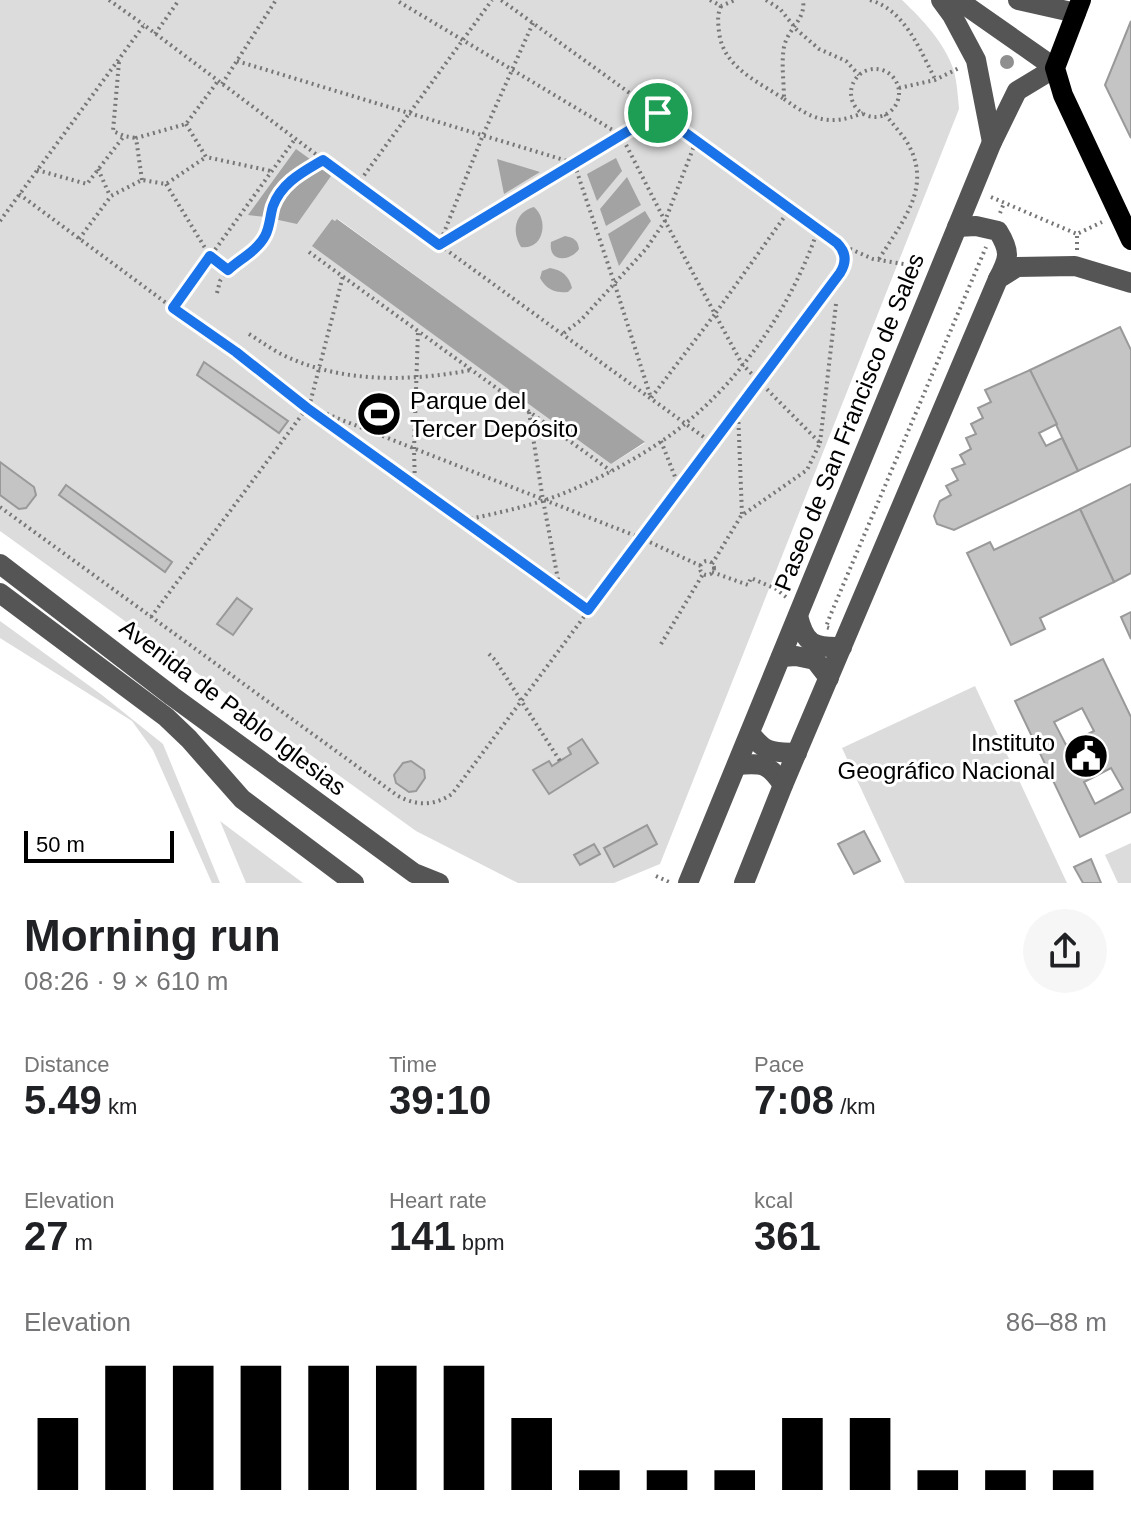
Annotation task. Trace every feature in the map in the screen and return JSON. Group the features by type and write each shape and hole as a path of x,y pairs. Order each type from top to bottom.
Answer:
{"main road":[{"path":"1078,7 1055,68 1063,95 1131,240"}],"street":[{"path":"941,0 976,60 992,142"},
{"path":"958,0 1055,68"},
{"path":"1018,0 1078,7"},
{"name":"Paseo de San Francisco de Sales","path":"688,883 992,142 1017,91 1055,68"},
{"path":"744,883 1008,260 1008,246 998,231 976,226 957,227"},
{"path":"998,279 1017,267 1078,267 1131,283"},
{"name":"Avenida de Pablo Iglesias","path":"0,564 414,878 439,883"},
{"name":"Avenida de Pablo Iglesias","path":"0,593 166,717 242,799 354,883"},
{"path":"798,616 802,633 811,643 821,647 842,647"},
{"path":"781,657 815,660 829,678"},
{"path":"750,733 760,747 771,752 797,753"},
{"path":"737,765 759,763 772,770 783,785"}],"path":[{"path":"109,0 712,443"},
{"path":"155,34 179,0"},
{"path":"119,59 113,131 136,138 186,124 237,61 276,0"},
{"path":"396,0 621,135 742,364 820,443"},
{"path":"357,185 492,0"},
{"path":"501,0 837,243 873,259 939,272"},
{"path":"710,0 721,6"},
{"path":"735,0 721,6 717,14 725,54 736,68 809,116 825,120 863,113"},
{"path":"766,0 780,9 819,49 846,61 859,76"},
{"path":"784,99 785,42 801,18 803,0"},
{"path":"870,0 878,2 905,24 935,80"},
{"path":"439,245 533,23"},
{"path":"0,221 144,25"},
{"path":"237,61 574,163"},
{"path":"865,71 886,72 896,82 897,104 885,114 870,116 863,113 857,108 852,95 855,81 865,71"},
{"path":"439,245 658,113"},
{"path":"879,259 914,203 918,182 916,161 906,140 885,114"},
{"path":"186,124 206,157"},
{"path":"37,170 87,184 124,136"},
{"path":"136,138 142,180"},
{"path":"173,308 295,139"},
{"path":"563,334 581,320 646,249 665,221 696,141"},
{"path":"79,239 111,196 142,180 166,184 206,157 271,171"},
{"path":"217,293 220,281 228,270 266,236 273,207 282,188 323,160"},
{"path":"574,163 651,398"},
{"path":"98,169 111,196"},
{"path":"166,184 210,256 228,270"},
{"path":"972,189 1077,234"},
{"path":"19,194 588,610"},
{"path":"651,398 790,209"},
{"path":"1077,234 1118,213"},
{"path":"463,521 508,511 575,489 611,471 686,424 730,381 791,294 818,229"},
{"path":"1077,234 1078,267"},
{"path":"0,507 398,796 424,804 437,802 452,794 842,269 845,256 837,243"},
{"path":"309,252 611,471"},
{"path":"151,617 308,408 343,276"},
{"path":"712,572 712,564 742,515 807,470 820,443 836,304"},
{"path":"415,486 418,331"},
{"path":"249,334 282,354 331,373 417,378 471,370"},
{"path":"308,408 641,538 701,566"},
{"path":"738,408 742,515"},
{"path":"529,412 560,590"},
{"path":"661,441 679,487"},
{"path":"701,566 706,562 712,564"},
{"path":"661,644 703,574 701,566"},
{"path":"703,574 712,572 748,585 751,578 768,585"},
{"path":"489,654 560,761"},
{"path":"656,876 671,883"}],"shaded area":[{"name":"Parque del Tercer Depósito","path":"0,0 902,0 945,51 955,76 959,109 660,864 614,883 518,883 416,831 0,531","holes":["332,219 338,219 645,443 611,464 313,246"]},
{"path":"296,149 314,162 284,185 266,217 248,215"},
{"path":"616,158 622,171 597,201 587,174"},
{"path":"497,159 540,172 504,194"},
{"path":"318,166 331,176 297,224 274,219 290,188"},
{"path":"627,177 641,205 606,226 600,209"},
{"path":"534,207 542,219 542,233 535,244 521,247 516,235 517,223 523,213"},
{"path":"645,211 651,221 619,266 608,234"},
{"path":"332,219 337,219 645,442 611,464 312,246"},
{"path":"565,236 575,240 579,249 565,258 556,257 551,242"},
{"path":"550,268 567,277 572,288 568,292 552,290 540,278 542,271"},
{"path":"0,621 163,744 220,883 212,883 153,750 132,721 0,638"},
{"path":"975,686 1067,883 905,883 842,748"},
{"path":"220,821 303,883 246,883"},
{"path":"1131,843 1131,883 1118,883 1105,855"}],"building":[{"path":"1131,21 1131,138 1105,85"},
{"path":"1120,327 1131,350 1131,446 1078,471 1030,370"},
{"path":"204,362 288,421 279,433 197,375"},
{"path":"1030,370 1057,424 1039,433 1046,446 1062,438 1078,471 954,530 937,524 934,516 940,501 951,495 946,486 958,480 952,469 965,464 960,455 971,449 966,438 976,434 971,424 983,418 978,408 991,402 985,390"},
{"path":"0,462 34,487 36,495 26,508 19,509 0,495"},
{"path":"1131,484 1131,573 1114,582 1080,509"},
{"path":"66,485 172,562 165,572 59,495"},
{"path":"1080,509 1114,582 1040,618 1045,629 1011,645 967,553 990,542 994,550"},
{"path":"237,598 252,609 233,635 217,624"},
{"path":"1131,612 1131,639 1121,617"},
{"name":"Instituto Geográfico Nacional","path":"1103,659 1131,717 1131,812 1080,837 1015,701","holes":["1082,708 1094,731 1066,745 1054,722","1111,768 1123,789 1095,804 1084,782"]},
{"path":"582,739 598,763 549,794 533,770 549,761 552,766 571,754 568,748"},
{"path":"411,761 424,770 425,778 416,791 409,792 396,783 394,775 403,763"},
{"path":"647,825 657,844 614,867 604,848"},
{"path":"864,831 880,861 854,874 838,844"},
{"path":"594,844 600,854 580,865 574,855"},
{"path":"1091,859 1101,883 1083,883 1074,867"}],"place":[{"name":"Parque del Tercer Depósito","path":"379,414"},
{"name":"Instituto Geográfico Nacional","path":"1086,756"}],"route":[{"path":"658,113 837,243 844,252 845,261 840,273 588,610 173,308 210,256 228,270 256,248 266,236 273,207 282,188 323,160 439,245 658,113"}]}
